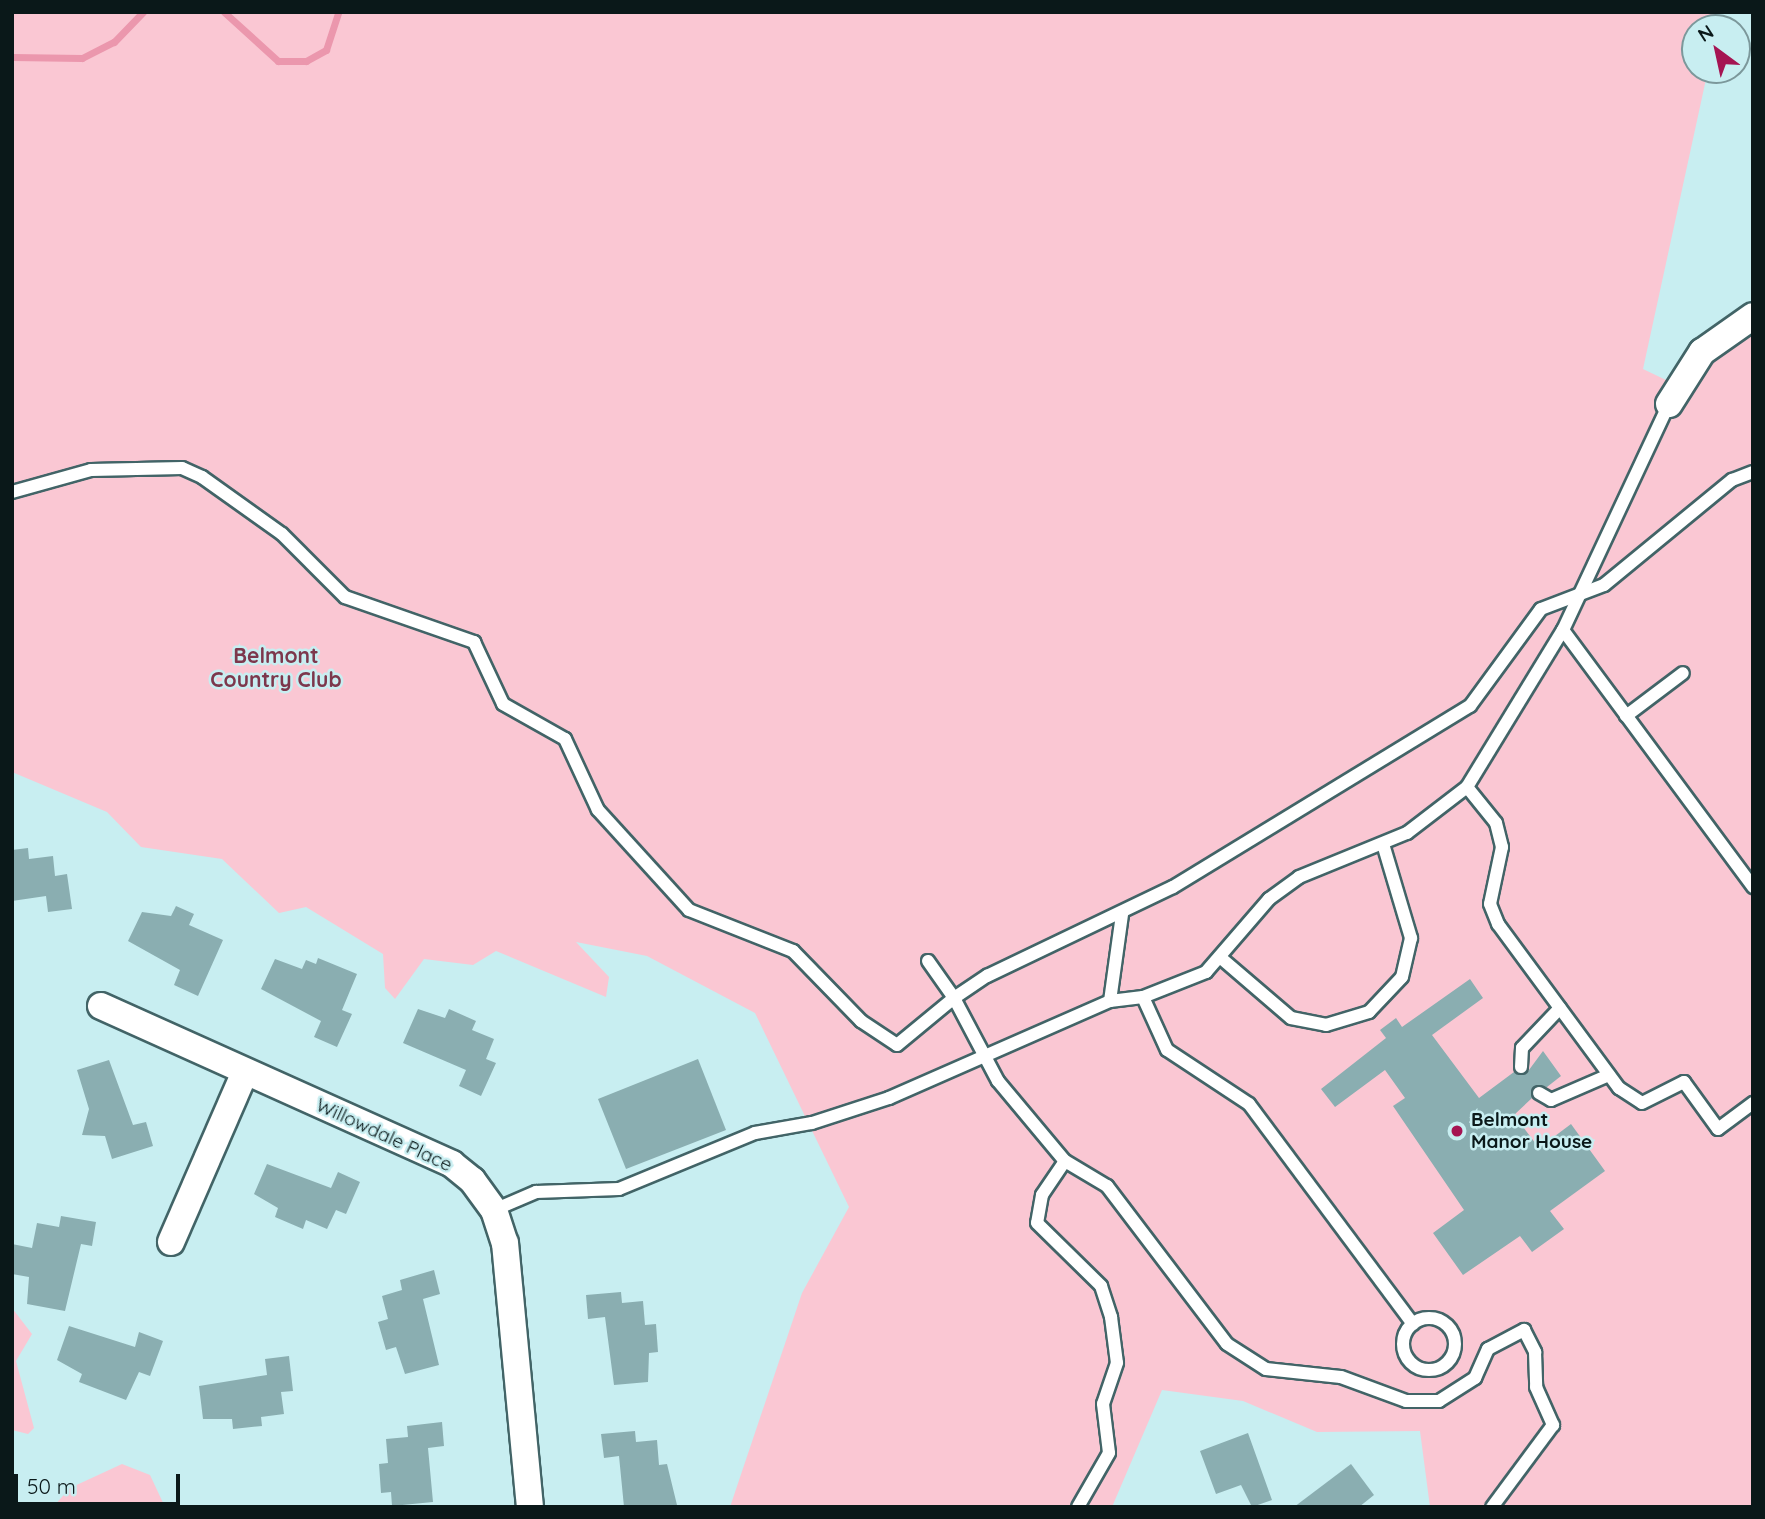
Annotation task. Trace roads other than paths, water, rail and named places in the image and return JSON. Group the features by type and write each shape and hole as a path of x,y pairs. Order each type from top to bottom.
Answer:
{"street":[{"path":"1669,404 1702,352 1753,316"},
{"name":"Willowdale Place","path":"102,1006 452,1164 494,1210 505,1243 530,1507"},
{"path":"171,1242 245,1072"}],"lane":[{"path":"494,1210 536,1192 619,1189 755,1133 863,1106 983,1057 1110,1000 1143,997 1191,982 1221,958 1269,899 1299,877 1383,844 1425,821 1467,786 1563,630 1669,404"},
{"path":"12,492 91,470 182,468 202,477 282,534 345,597 474,642 503,704 565,739 598,810 689,910 793,951 861,1021 897,1045 954,998 987,976 1122,914 1459,713 1502,670 1541,609 1581,594 1631,566 1732,480 1753,472"},
{"path":"1563,630 1753,887"},
{"path":"1626,716 1684,673"},
{"path":"1467,786 1496,822 1502,847 1490,904 1498,924 1609,1075 1642,1102 1684,1082 1718,1129 1753,1103"},
{"path":"1221,958 1291,1018 1326,1025 1369,1012 1402,977 1410,938 1383,844"},
{"path":"1110,1000 1122,914"},
{"path":"928,961 954,998 983,1057 1065,1161 1107,1186 1221,1337 1266,1369 1341,1377 1406,1401 1439,1401 1475,1378 1488,1349 1524,1330 1535,1352 1536,1387 1553,1425 1492,1507"},
{"path":"1143,997 1167,1050 1249,1104 1413,1324"},
{"path":"1521,1067 1522,1048 1560,1008"},
{"path":"1539,1093 1551,1100 1609,1075"},
{"path":"1065,1161 1042,1195 1037,1223 1101,1286 1118,1353 1102,1404 1109,1453 1078,1507"},
{"path":"1435,1319 1450,1329 1455,1348 1446,1364 1425,1370 1409,1362 1404,1339 1413,1324 1435,1319"}],"waterway":[{"path":"12,57 82,58 114,42 143,12"},
{"path":"224,12 278,61 306,61 326,50 338,12"}],"place":[{"name":"Belmont Manor House","path":"1457,1131"}],"district":[{"name":"Belmont Country Club","path":"276,667"}]}
